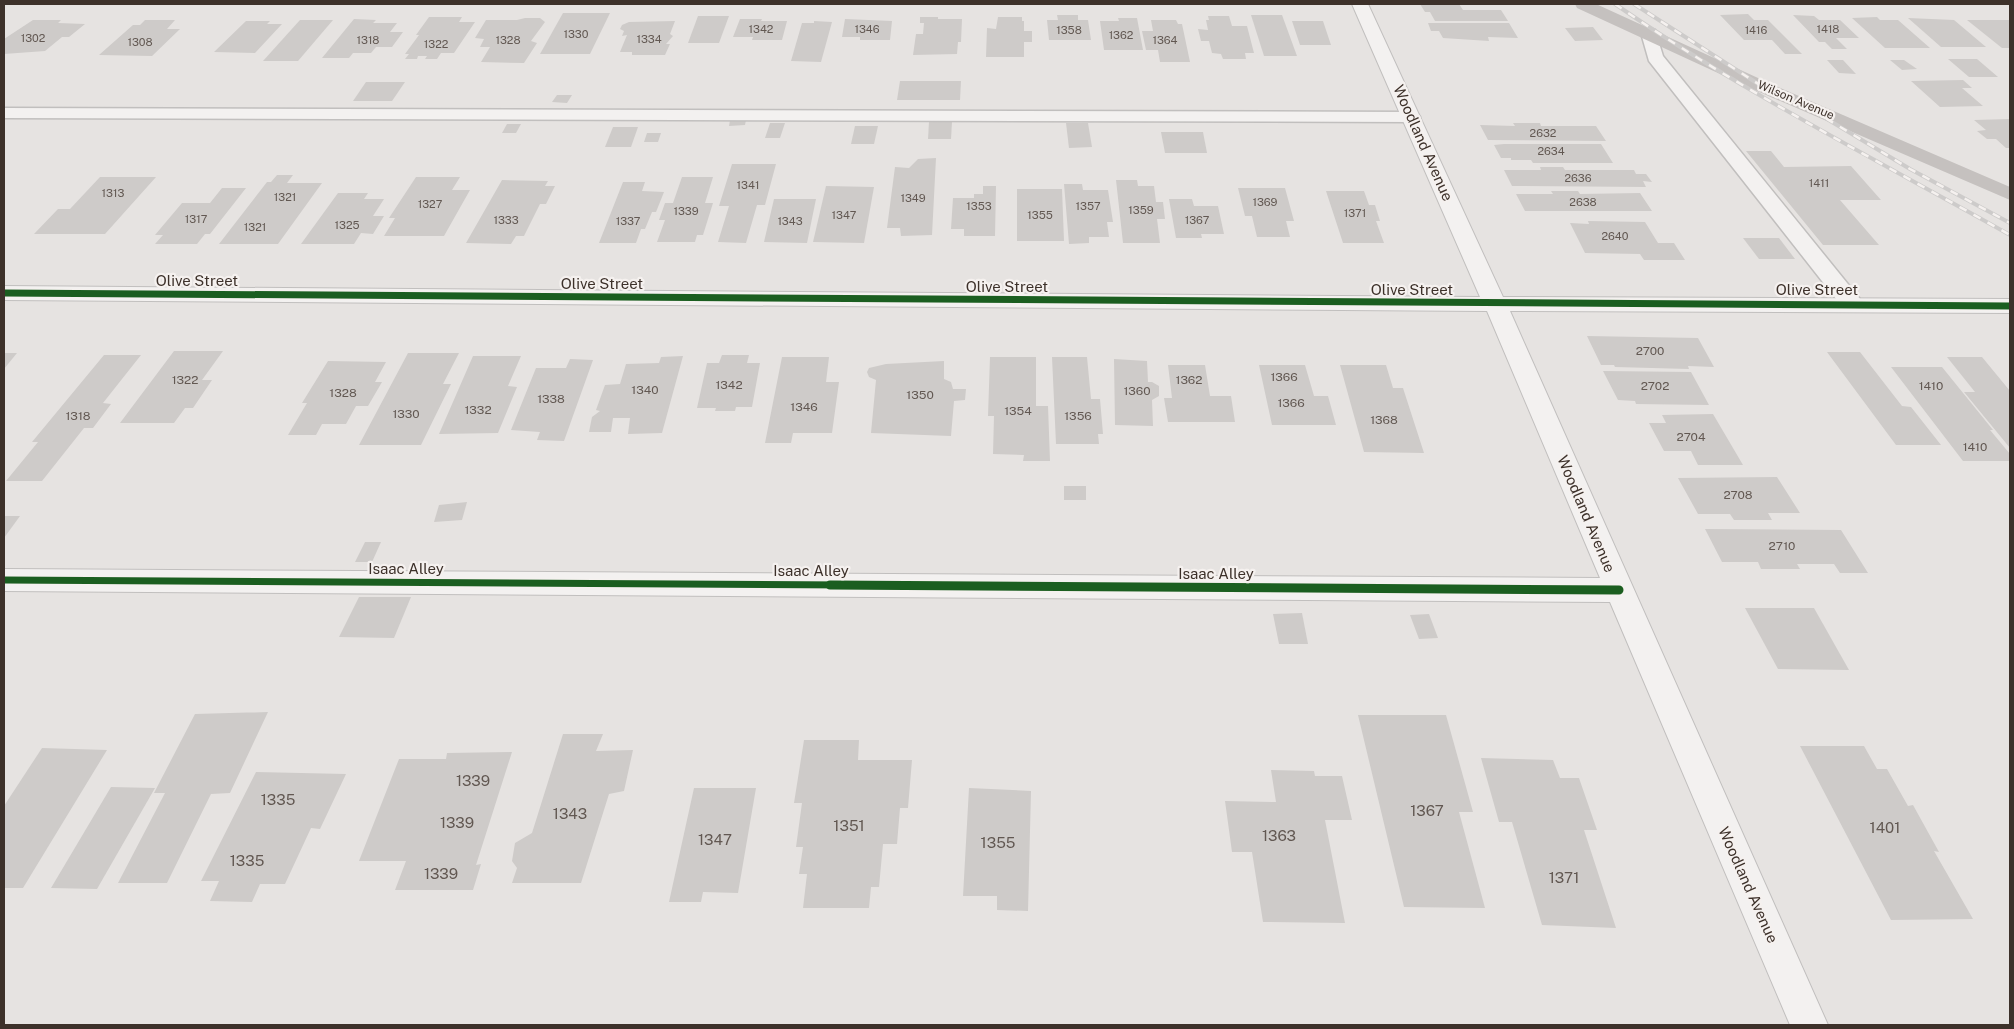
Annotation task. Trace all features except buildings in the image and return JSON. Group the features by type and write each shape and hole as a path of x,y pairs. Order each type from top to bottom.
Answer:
{"street":[{"name":"Woodland Avenue","path":"1360,4 1495,304 1809,1025"},
{"name":"Wilson Avenue","path":"1583,4 1763,87 2010,194"},
{"name":"Olive Street","path":"4,294 2010,306"},
{"name":"Isaac Alley","path":"4,580 1619,590"}],"lane":[{"path":"1649,33 1655,56 1852,304"},
{"path":"4,113 1410,117"}],"railway":[{"path":"1615,4 1760,96 2010,235"},
{"path":"1634,4 1763,87 1817,113 1910,169 2010,223"}],"cycle path":[{"path":"4,293 2010,306"},
{"path":"4,580 1619,590"}]}
